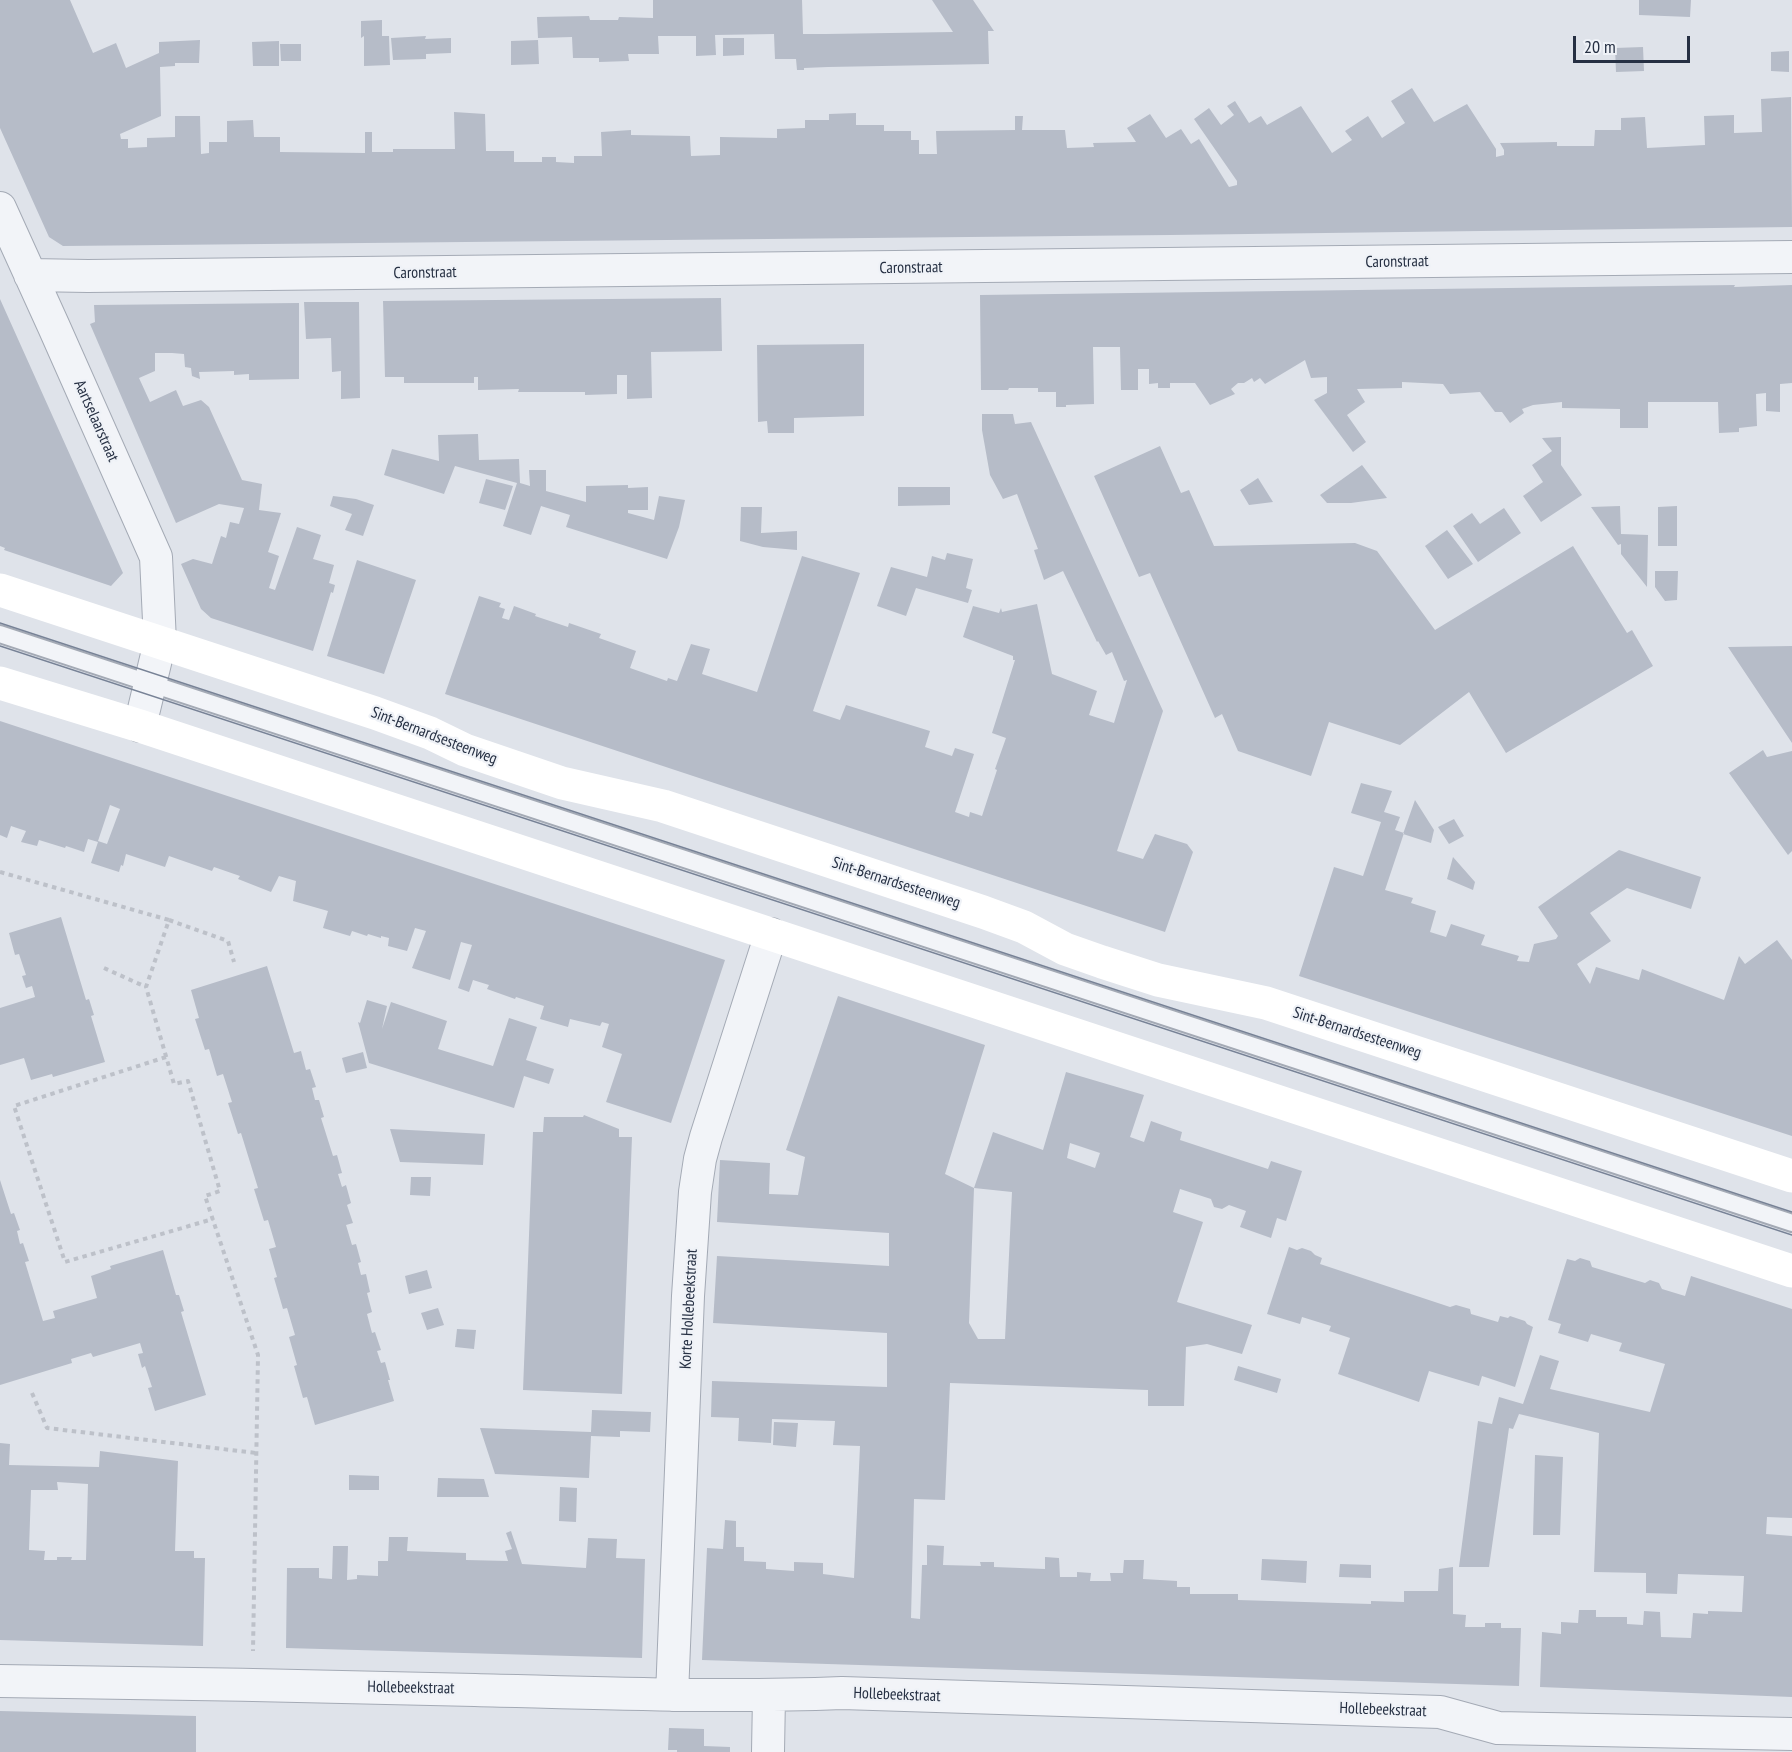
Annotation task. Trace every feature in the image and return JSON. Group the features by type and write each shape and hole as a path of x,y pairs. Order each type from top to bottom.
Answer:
{"main road":[{"name":"Sint-Bernardsesteenweg","path":"0,590 375,713 430,733 465,750 562,783 663,806 972,908 1024,927 1065,949 1102,962 1168,983 1266,1003 1792,1176"},
{"path":"0,683 140,726 1792,1272"}],"street":[{"name":"Aartselaarstraat","path":"0,208 156,557 160,642 140,726"},
{"name":"Caronstraat","path":"30,275 1107,266 1792,257"},
{"name":"Korte Hollebeekstraat","path":"672,1695 688,1296 695,1192 706,1137 771,934"},
{"name":"Hollebeekstraat","path":"0,1681 252,1684 672,1695 769,1696 842,1693 1428,1711 1440,1712 1498,1728 1792,1734"},
{"path":"768,1752 769,1696"}],"lane":[{"path":"0,634 1792,1223"}],"path":[{"path":"0,872 169,920 228,941 234,962"},
{"path":"169,920 146,987 174,1084 188,1081 220,1191 205,1196 258,1355 252,1684"},
{"path":"104,968 146,987"},
{"path":"166,1057 14,1106 65,1262 213,1219"},
{"path":"32,1393 47,1428 256,1453"}],"building":[{"path":"0,0 70,0 93,53 116,43 126,68 159,53 159,42 200,40 199,63 175,63 175,66 160,67 161,116 120,134 121,139 128,139 128,148 147,147 147,138 175,137 175,116 200,116 201,154 209,153 209,142 227,142 227,121 253,120 254,137 280,137 280,152 365,153 365,132 372,132 372,152 393,152 393,149 455,149 454,112 485,114 486,151 514,151 514,162 542,162 542,157 556,157 556,162 574,163 574,156 602,156 601,132 631,130 631,135 690,136 691,156 720,155 720,137 777,138 777,129 805,128 805,120 829,120 829,114 856,113 856,125 884,125 884,131 911,131 911,140 919,140 919,154 937,154 936,131 1015,130 1015,116 1023,116 1022,130 1065,130 1067,148 1094,147 1093,143 1136,142 1127,128 1150,114 1166,138 1181,129 1191,144 1199,139 1229,187 1237,185 1237,181 1194,119 1209,108 1221,125 1234,115 1227,106 1235,101 1249,123 1261,116 1267,125 1301,106 1332,153 1352,140 1345,131 1368,116 1382,138 1405,123 1391,101 1412,88 1434,122 1467,104 1496,149 1496,157 1504,155 1500,143 1557,142 1557,146 1594,146 1595,130 1621,130 1621,118 1645,117 1647,148 1705,145 1704,116 1734,115 1734,133 1762,132 1761,99 1791,97 1792,227 63,246 49,237 0,128"},
{"path":"653,0 802,0 803,34 826,34 953,32 932,0 973,0 994,31 988,31 989,64 828,67 804,68 804,70 797,70 796,59 775,59 774,34 715,35 716,55 696,56 696,36 658,36 659,54 628,54 629,61 599,62 599,58 573,58 572,37 538,38 537,17 589,16 590,20 618,20 619,17 653,18"},
{"path":"1639,0 1691,0 1690,17 1639,15"},
{"path":"382,20 382,36 389,36 390,65 364,66 364,36 361,38 361,21"},
{"path":"426,36 425,39 451,38 451,53 426,54 426,59 393,60 391,38"},
{"path":"723,38 744,38 744,55 723,56"},
{"path":"538,40 539,64 511,65 511,41"},
{"path":"279,41 279,66 253,66 252,42"},
{"path":"280,44 301,44 301,61 281,61"},
{"path":"1643,47 1644,71 1616,72 1615,48"},
{"path":"1789,51 1789,72 1771,71 1771,52"},
{"path":"1735,285 1734,287 1792,285 1792,383 1780,384 1780,412 1766,411 1766,393 1756,394 1757,426 1739,428 1739,432 1719,433 1718,402 1648,402 1648,428 1620,428 1620,409 1562,408 1562,402 1533,405 1522,409 1524,413 1510,423 1502,412 1495,412 1480,392 1450,394 1443,384 1402,382 1402,388 1357,389 1365,402 1347,415 1366,442 1353,452 1314,400 1327,393 1327,377 1311,378 1305,360 1265,384 1260,378 1254,382 1252,378 1244,383 1238,383 1231,389 1235,394 1210,405 1195,383 1170,383 1170,388 1158,388 1158,383 1149,384 1149,369 1138,369 1138,390 1121,390 1120,347 1093,347 1094,404 1056,407 1056,392 1038,392 1038,388 981,390 980,295"},
{"path":"721,298 722,351 651,352 652,398 627,399 627,375 617,375 617,394 585,395 585,392 478,390 478,377 474,377 474,383 404,383 404,377 385,377 383,301"},
{"path":"0,299 123,573 111,586 4,550 5,548 0,546"},
{"path":"304,302 359,302 360,398 341,399 341,371 332,372 331,338 306,339"},
{"path":"299,303 299,379 249,380 249,374 234,375 234,371 199,372 200,379 192,376 191,368 185,367 184,354 172,353 155,353 155,371 139,378 150,402 176,390 183,406 201,400 209,407 242,480 262,484 259,510 281,513 268,552 279,556 269,588 275,590 297,527 321,535 313,559 334,565 329,583 335,585 313,651 211,618 201,609 181,564 193,559 212,564 221,536 226,538 230,522 239,524 244,508 219,504 176,523 90,324 95,322 94,305"},
{"path":"864,344 864,416 794,418 794,433 768,433 767,421 758,422 757,345"},
{"path":"982,414 1013,414 1015,424 1031,422 1163,711 1117,851 1143,859 1155,834 1187,844 1193,852 1165,932 445,694 479,596 501,603 499,607 505,609 502,618 509,620 514,606 568,627 569,623 601,634 599,638 636,651 630,668 667,681 668,678 677,681 691,644 710,649 702,674 757,692 802,556 860,573 813,711 840,720 846,705 930,731 925,747 952,756 955,748 974,754 955,812 969,817 970,812 982,816 1006,738 992,733 1015,660 1013,656 963,637 973,606 999,613 1001,608 1002,612 1037,604 1052,674 1097,691 1089,715 1114,723 1127,680 1124,681 1112,652 1106,655 1097,642 1063,571 1044,580 1034,550 1038,549 1017,494 1003,499 990,475 982,430"},
{"path":"478,434 479,460 519,459 520,483 530,486 529,470 546,470 546,491 586,502 586,486 648,487 648,510 628,510 628,513 654,520 659,496 685,500 679,527 667,559 566,527 570,515 541,506 531,535 503,526 517,483 455,466 444,494 384,475 392,449 439,461 438,435"},
{"path":"1561,437 1561,465 1582,495 1541,522 1523,496 1543,482 1532,465 1552,451 1542,438"},
{"path":"1160,446 1181,493 1189,490 1214,546 1355,543 1377,551 1435,630 1573,546 1627,633 1632,630 1653,666 1506,753 1469,692 1400,745 1329,722 1311,776 1238,751 1222,714 1215,718 1150,573 1139,577 1094,476"},
{"path":"1362,465 1387,498 1351,503 1327,503 1320,495"},
{"path":"1258,478 1273,502 1249,505 1240,490"},
{"path":"486,479 513,486 505,510 479,503"},
{"path":"898,487 950,487 950,505 898,506"},
{"path":"333,496 356,499 374,505 363,536 345,530 352,514 330,506"},
{"path":"1620,506 1621,534 1648,535 1647,587 1621,554 1621,544 1618,545 1591,507"},
{"path":"1677,506 1677,546 1658,546 1658,507"},
{"path":"741,507 762,507 761,533 797,531 797,550 763,547 740,541"},
{"path":"1504,508 1521,533 1478,562 1453,526 1472,513 1480,524"},
{"path":"1447,530 1473,564 1448,579 1425,546"},
{"path":"947,553 973,559 966,588 972,590 968,603 916,588 906,616 877,606 891,567 927,577 932,556 945,560"},
{"path":"357,560 416,580 384,674 327,656"},
{"path":"1655,571 1678,571 1677,600 1665,601 1655,587"},
{"path":"1792,646 1792,743 1728,647"},
{"path":"0,721 725,960 671,1123 606,1102 622,1054 602,1047 609,1024 602,1022 600,1026 570,1019 568,1027 540,1019 544,1006 487,989 489,985 473,980 469,992 458,988 472,945 461,942 450,980 412,968 426,931 415,928 407,951 388,946 389,938 368,934 367,936 352,931 350,936 323,928 328,911 293,901 296,881 279,876 271,892 238,879 240,876 214,867 212,871 169,856 165,867 126,854 119,872 91,863 98,842 88,839 84,852 39,840 37,846 21,842 26,831 11,826 7,838 0,835","holes":["110,805 120,809 107,844 98,841"]},
{"path":"1763,750 1767,757 1792,751 1792,851 1788,855 1729,773"},
{"path":"1361,783 1392,791 1384,812 1400,817 1395,830 1404,833 1385,890 1413,898 1411,903 1436,911 1430,932 1446,937 1451,924 1485,935 1481,945 1519,956 1517,961 1529,962 1534,944 1556,939 1558,936 1538,907 1619,850 1701,877 1691,909 1627,888 1590,913 1611,941 1577,964 1590,984 1596,967 1639,980 1642,969 1724,1000 1739,956 1745,964 1777,940 1792,960 1792,1136 1299,976 1334,867 1363,876 1381,822 1351,813"},
{"path":"1415,800 1434,830 1431,843 1403,834"},
{"path":"1454,819 1464,836 1449,844 1438,827"},
{"path":"1453,857 1475,882 1473,890 1447,879"},
{"path":"61,917 86,1000 89,999 94,1015 91,1016 105,1062 53,1077 52,1074 31,1080 24,1058 0,1065 0,1008 35,997 32,986 26,988 22,976 26,975 19,954 15,955 9,933"},
{"path":"267,966 294,1053 301,1051 306,1070 310,1069 316,1087 312,1088 315,1100 319,1100 324,1117 321,1118 333,1156 337,1155 342,1173 338,1174 342,1187 346,1185 351,1203 347,1205 353,1223 346,1225 352,1245 356,1244 361,1262 358,1263 361,1275 366,1274 370,1292 367,1293 372,1312 367,1314 372,1333 375,1332 381,1350 377,1351 381,1363 385,1362 394,1401 315,1425 307,1397 303,1398 294,1366 297,1365 289,1337 295,1335 287,1308 283,1309 274,1278 277,1277 269,1249 276,1247 268,1220 264,1221 254,1189 258,1188 241,1133 238,1134 228,1103 232,1102 223,1074 217,1076 209,1049 205,1050 195,1019 199,1018 191,990"},
{"path":"838,996 985,1045 945,1174 974,1188 993,1132 1043,1150 1066,1072 1144,1095 1130,1137 1144,1142 1151,1121 1182,1132 1180,1140 1268,1169 1271,1161 1302,1171 1286,1221 1277,1218 1271,1238 1240,1227 1246,1211 1229,1205 1222,1209 1214,1207 1211,1199 1180,1189 1173,1212 1203,1222 1177,1302 1252,1325 1242,1354 1207,1344 1186,1347 1184,1406 1148,1406 1148,1390 950,1383 945,1500 914,1499 911,1618 920,1619 922,1565 927,1565 927,1545 944,1546 943,1565 981,1566 980,1562 994,1562 994,1567 1045,1569 1045,1557 1059,1558 1060,1577 1077,1577 1077,1572 1091,1573 1090,1581 1111,1581 1110,1573 1123,1573 1124,1560 1144,1560 1143,1579 1177,1581 1177,1587 1190,1587 1190,1594 1238,1594 1238,1600 1371,1604 1371,1601 1404,1602 1404,1591 1438,1591 1439,1569 1453,1567 1453,1614 1466,1615 1465,1627 1485,1627 1485,1623 1501,1623 1501,1628 1521,1628 1519,1686 702,1660 707,1548 723,1549 725,1520 736,1521 736,1547 744,1547 744,1561 766,1562 766,1569 794,1571 794,1562 823,1563 823,1574 854,1578 860,1446 833,1445 835,1421 772,1419 771,1443 738,1441 739,1418 711,1417 712,1381 887,1387 887,1333 713,1323 717,1256 889,1266 889,1233 717,1222 720,1160 770,1163 769,1194 798,1195 805,1157 786,1150","holes":["1070,1143 1100,1153 1095,1168 1067,1158","974,1188 1012,1192 1005,1339 978,1339 969,1323"]},
{"path":"367,1000 387,1006 382,1029 391,1002 447,1021 438,1049 493,1066 509,1018 537,1027 526,1060 554,1069 549,1084 524,1076 514,1108 369,1063 358,1022 360,1023"},
{"path":"363,1052 367,1068 346,1073 342,1058"},
{"path":"584,1115 619,1129 619,1137 632,1137 622,1394 523,1390 533,1132 543,1132 544,1117 583,1117"},
{"path":"390,1129 485,1134 483,1165 400,1162"},
{"path":"411,1177 431,1177 430,1196 410,1195"},
{"path":"0,1180 11,1214 14,1213 20,1230 17,1231 20,1244 23,1243 29,1261 25,1262 43,1321 55,1318 53,1311 97,1298 91,1276 111,1269 110,1266 163,1250 176,1295 179,1295 184,1311 181,1312 206,1395 155,1411 148,1388 152,1387 138,1354 143,1353 140,1343 93,1357 91,1353 71,1359 72,1363 0,1385"},
{"path":"1289,1247 1311,1251 1322,1258 1320,1264 1450,1307 1456,1305 1470,1309 1471,1314 1498,1322 1500,1316 1508,1318 1510,1316 1525,1321 1533,1327 1515,1387 1482,1376 1479,1386 1429,1371 1419,1402 1338,1374 1350,1338 1329,1331 1331,1326 1302,1317 1300,1324 1267,1314"},
{"path":"1580,1258 1590,1261 1592,1267 1645,1283 1650,1280 1659,1283 1662,1289 1685,1296 1691,1276 1792,1309 1792,1518 1767,1517 1766,1534 1792,1536 1792,1697 1540,1687 1542,1632 1561,1634 1561,1622 1578,1623 1579,1610 1596,1610 1596,1617 1627,1617 1627,1624 1643,1625 1644,1611 1660,1612 1661,1637 1691,1638 1693,1613 1742,1612 1744,1576 1678,1574 1677,1594 1646,1593 1646,1573 1594,1572 1599,1433 1519,1414 1513,1429 1509,1428 1489,1567 1459,1567 1478,1421 1492,1424 1499,1397 1523,1404 1540,1355 1559,1361 1550,1389 1650,1412 1665,1364 1619,1351 1622,1343 1591,1334 1588,1342 1558,1333 1561,1324 1548,1320 1567,1259 1575,1261"},
{"path":"427,1270 432,1288 409,1294 405,1276"},
{"path":"438,1308 444,1325 427,1330 421,1313"},
{"path":"457,1329 476,1330 474,1349 455,1347"},
{"path":"1238,1366 1281,1379 1277,1393 1234,1380"},
{"path":"592,1410 651,1412 650,1432 620,1431 620,1437 591,1436 589,1478 495,1474 480,1428 591,1432"},
{"path":"774,1422 798,1423 796,1447 773,1445"},
{"path":"0,1443 10,1444 9,1465 99,1467 100,1451 178,1461 175,1551 194,1551 194,1558 205,1558 203,1646 0,1640","holes":["57,1482 88,1484 86,1560 71,1560 72,1557 44,1560 45,1551 29,1550 31,1490 58,1490"]},
{"path":"1535,1455 1563,1457 1560,1535 1533,1535"},
{"path":"349,1475 379,1476 379,1490 349,1490"},
{"path":"438,1478 484,1479 489,1497 437,1497"},
{"path":"560,1487 577,1488 576,1522 559,1521"},
{"path":"511,1531 522,1564 586,1568 588,1538 617,1539 616,1558 645,1559 642,1658 286,1648 287,1568 319,1568 319,1578 332,1579 333,1546 348,1546 347,1580 357,1579 357,1575 378,1576 378,1561 388,1561 389,1537 408,1537 407,1551 466,1553 466,1560 508,1561 505,1551 512,1549 506,1533"},
{"path":"1262,1559 1307,1561 1306,1583 1261,1580"},
{"path":"1340,1564 1371,1565 1371,1578 1339,1577"},
{"path":"0,1711 196,1716 196,1752 0,1752"},
{"path":"669,1728 704,1729 704,1746 730,1747 730,1752 668,1750"}],"tram line":[{"path":"0,623 1792,1212"},
{"path":"0,646 1792,1235"}]}
